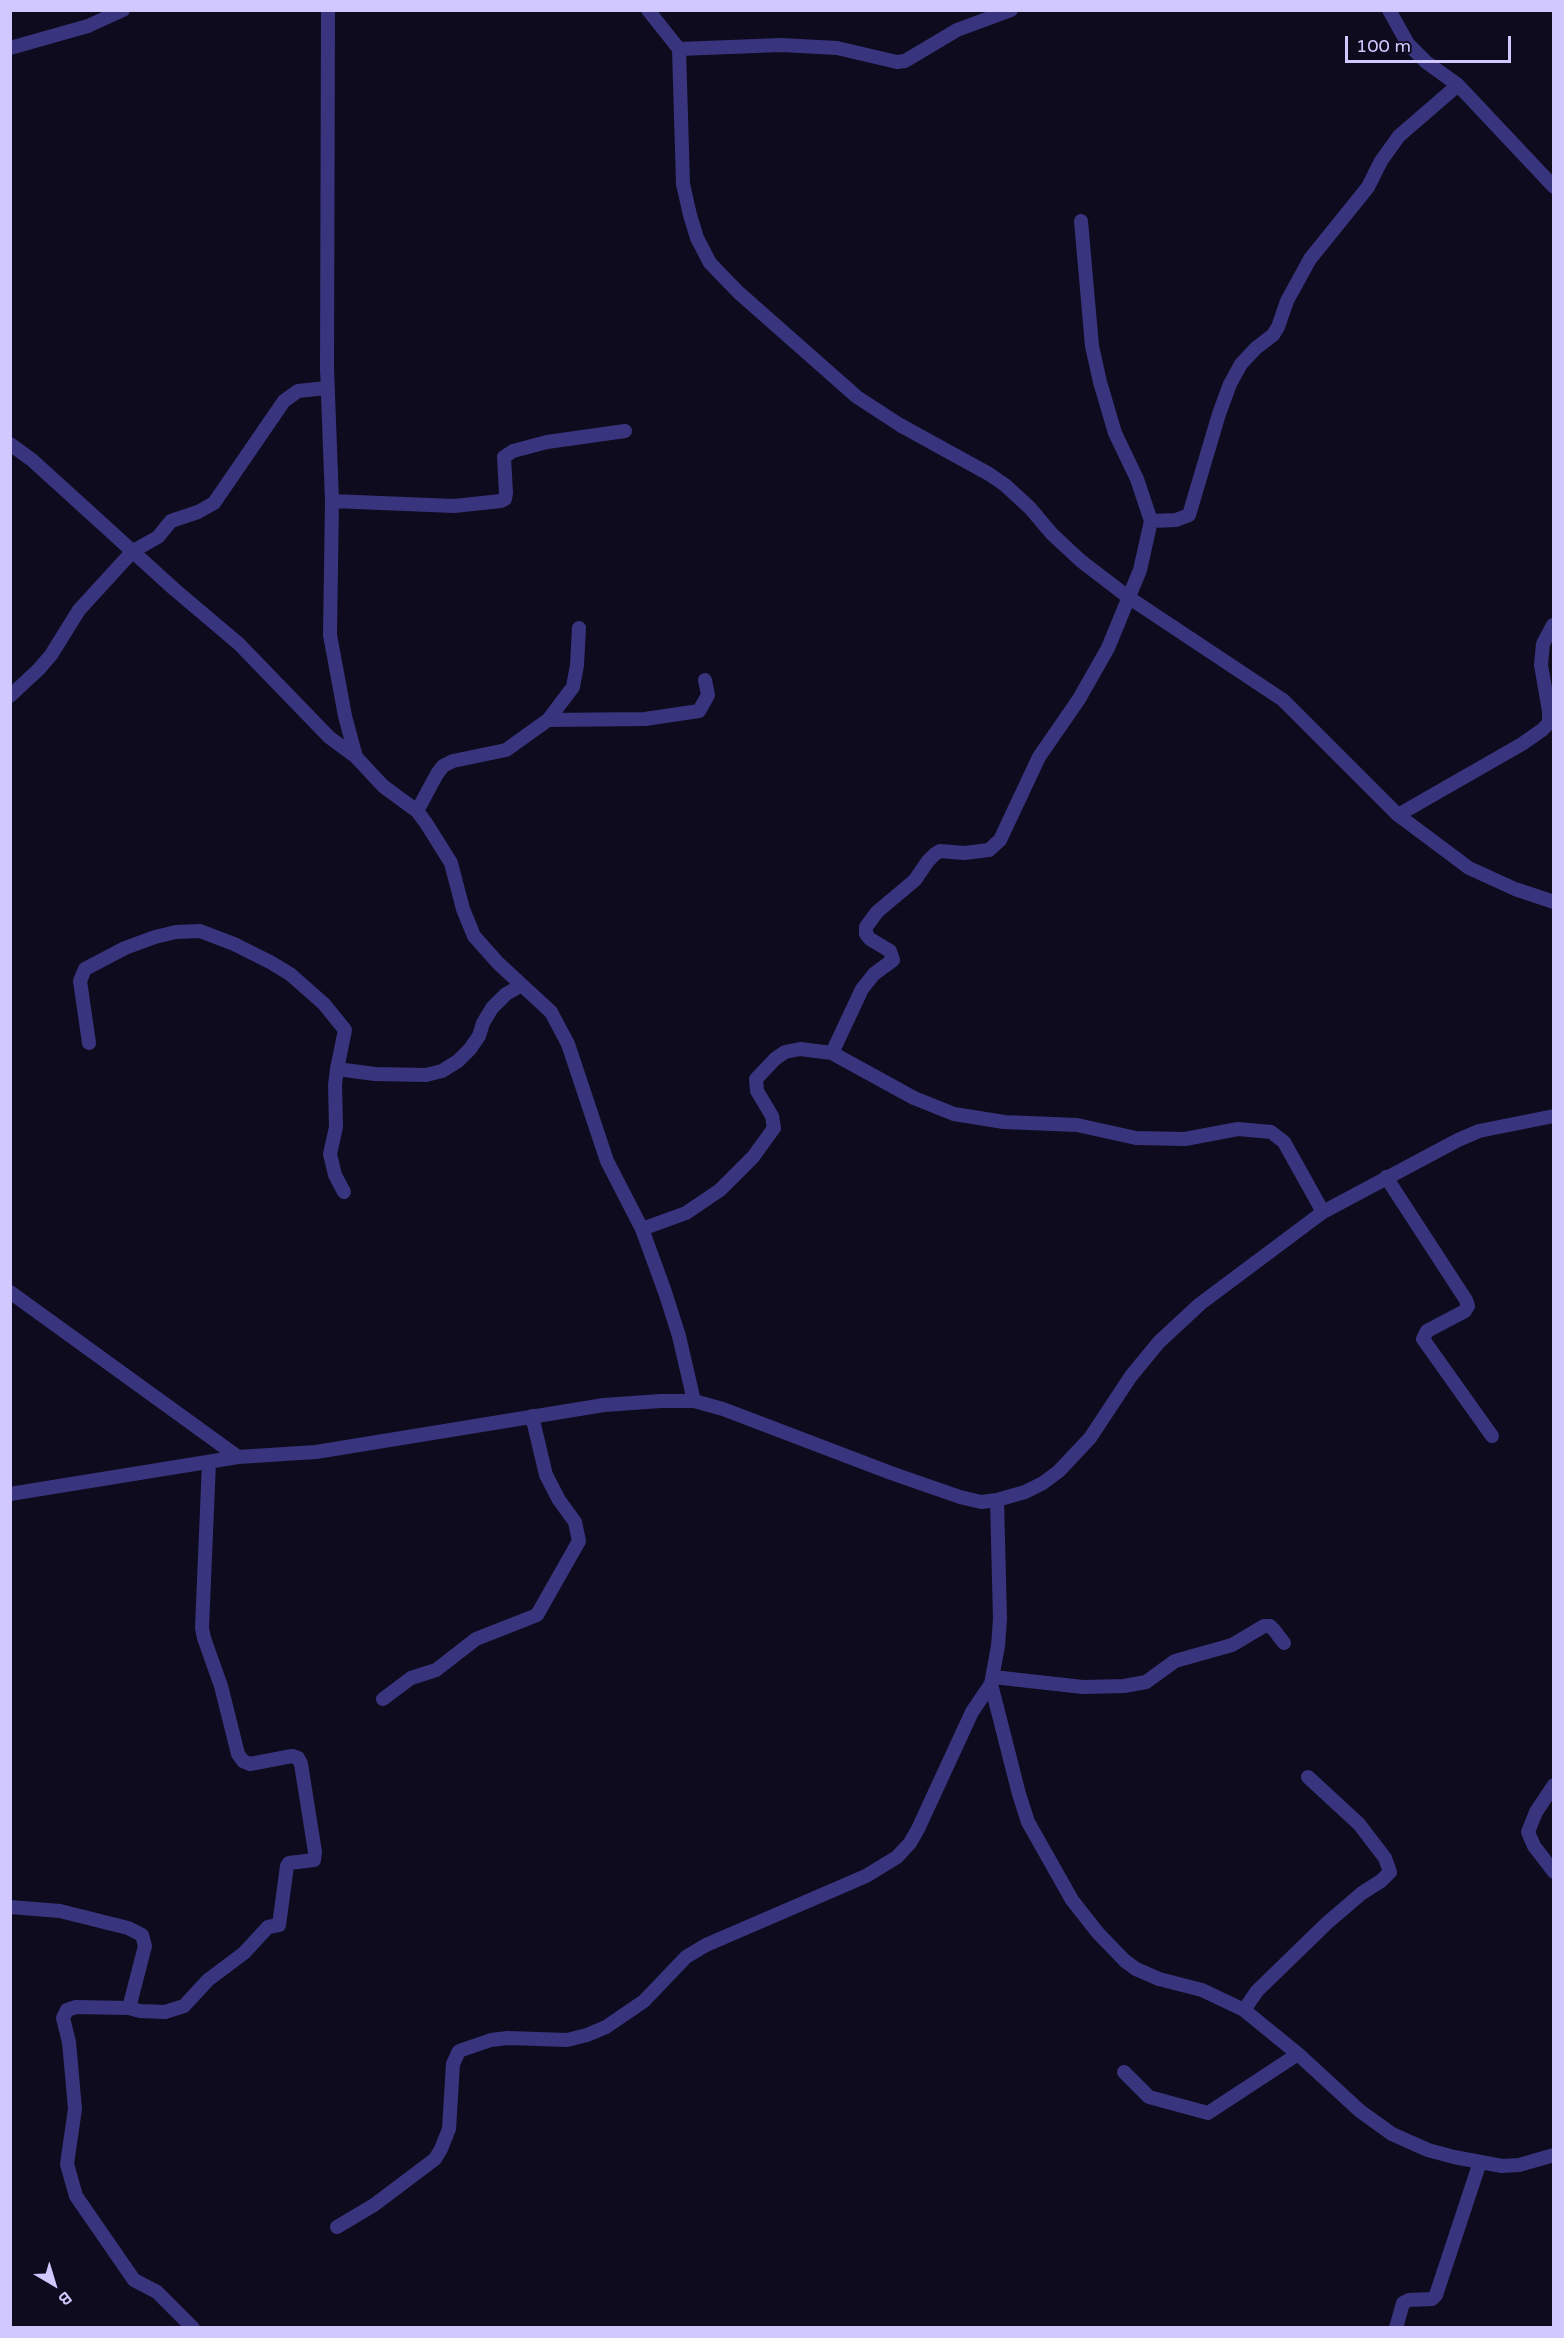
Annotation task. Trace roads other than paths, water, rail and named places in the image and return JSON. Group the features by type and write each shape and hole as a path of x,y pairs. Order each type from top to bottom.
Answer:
{"street":[{"path":"10,48 88,26 123,10"},
{"path":"328,10 327,388 332,501 330,635 345,716 356,757"},
{"path":"648,10 679,49 683,184 697,238 710,263 738,291 857,398 1005,485 1081,561 1128,597 1283,700 1398,814 1469,868 1515,889 1554,902"},
{"path":"679,49 781,45 837,48 897,62 905,61 957,30 1011,10"},
{"path":"1389,10 1408,45 1426,62 1458,85 1554,187"},
{"path":"1151,521 1184,519 1189,515 1219,414 1230,384 1241,364 1273,335 1287,301 1310,259 1368,187 1381,161 1399,136 1458,85"},
{"path":"832,1053 862,989 874,974 893,960 890,951 870,939 866,934 866,927 877,912 915,880 927,861 935,854 940,851 964,853 989,850 1000,840 1039,757 1074,707 1108,648 1140,570 1151,521 1137,479 1115,433 1100,382 1092,346 1081,221"},
{"path":"10,696 51,656 79,609 133,551 158,537 171,521 198,512 214,503 260,433 291,394 327,388"},
{"path":"332,501 454,506 501,501 505,499 506,493 504,457 513,451 547,442 625,431"},
{"path":"10,444 32,460 239,644 329,737 356,757 383,786 417,811 452,863 463,909 474,936 498,963 551,1012 568,1044 608,1161 642,1228 672,1314 694,1401"},
{"path":"1398,814 1522,744 1549,723 1541,665 1543,644 1553,625"},
{"path":"417,811 443,766 453,761 506,750 548,720 573,687 578,665 579,628"},
{"path":"548,720 645,719 699,711 708,695 705,680"},
{"path":"89,1043 80,981 85,969 125,948 176,932 200,931 234,944 270,962 305,986 324,1004 345,1030 335,1085 336,1127 330,1154 332,1165 344,1192"},
{"path":"338,1069 375,1074 426,1075 442,1071 458,1061 470,1049 492,1008 506,994 522,985"},
{"path":"642,1228 686,1213 720,1190 753,1158 774,1128 772,1116 757,1091 756,1079 784,1052 800,1048 832,1053 914,1098 954,1114 1004,1122 1077,1125 1136,1138 1185,1139 1238,1129 1271,1132 1284,1142 1323,1212"},
{"path":"10,1494 238,1457 316,1452 604,1405 694,1401 733,1412 960,1497 981,1502 997,1500 1025,1492 1043,1483 1059,1471 1090,1438 1131,1376 1159,1341 1200,1304 1323,1212 1386,1177 1479,1131 1554,1116"},
{"path":"1386,1177 1466,1300 1465,1311 1427,1331 1423,1339 1492,1436"},
{"path":"10,1292 238,1457"},
{"path":"383,1699 411,1678 436,1670 476,1639 537,1615 579,1540 577,1527 546,1475 532,1416"},
{"path":"193,2328 156,2292 137,2283 128,2273 76,2196 68,2174 67,2153 75,2109 69,2042 64,2015 67,2010 76,2007 129,2008 165,2012 184,2006 208,1980 244,1953 263,1932 273,1925 279,1925 286,1866 289,1863 314,1860 315,1852 301,1764 298,1758 292,1756 250,1764 243,1761 238,1754 221,1686 204,1638 202,1628 210,1462"},
{"path":"997,1500 1000,1619 992,1681 1023,1809 1072,1900 1115,1951 1136,1969 1159,1979 1202,1990 1244,2010 1298,2054 1360,2111 1392,2134 1428,2150 1502,2166 1519,2165 1554,2155"},
{"path":"992,1681 1083,1687 1124,1686 1146,1682 1179,1660 1232,1645 1264,1626 1270,1626 1284,1643"},
{"path":"337,2227 374,2205 435,2159 450,2129 453,2064 459,2051 508,2037 567,2040 606,2027 644,2001 686,1957 706,1945 866,1876 897,1857 910,1843 918,1829 972,1712 992,1681"},
{"path":"1244,2010 1263,1985 1327,1923 1390,1872 1389,1864 1359,1824 1308,1777"},
{"path":"1554,1785 1536,1812 1528,1832 1534,1846 1554,1872"},
{"path":"10,1907 60,1911 136,1930 144,1940 145,1946 129,2008"},
{"path":"1124,2072 1149,2097 1178,2107 1208,2113 1298,2054"},
{"path":"1396,2328 1403,2303 1409,2300 1432,2299 1436,2295 1480,2162"}]}
